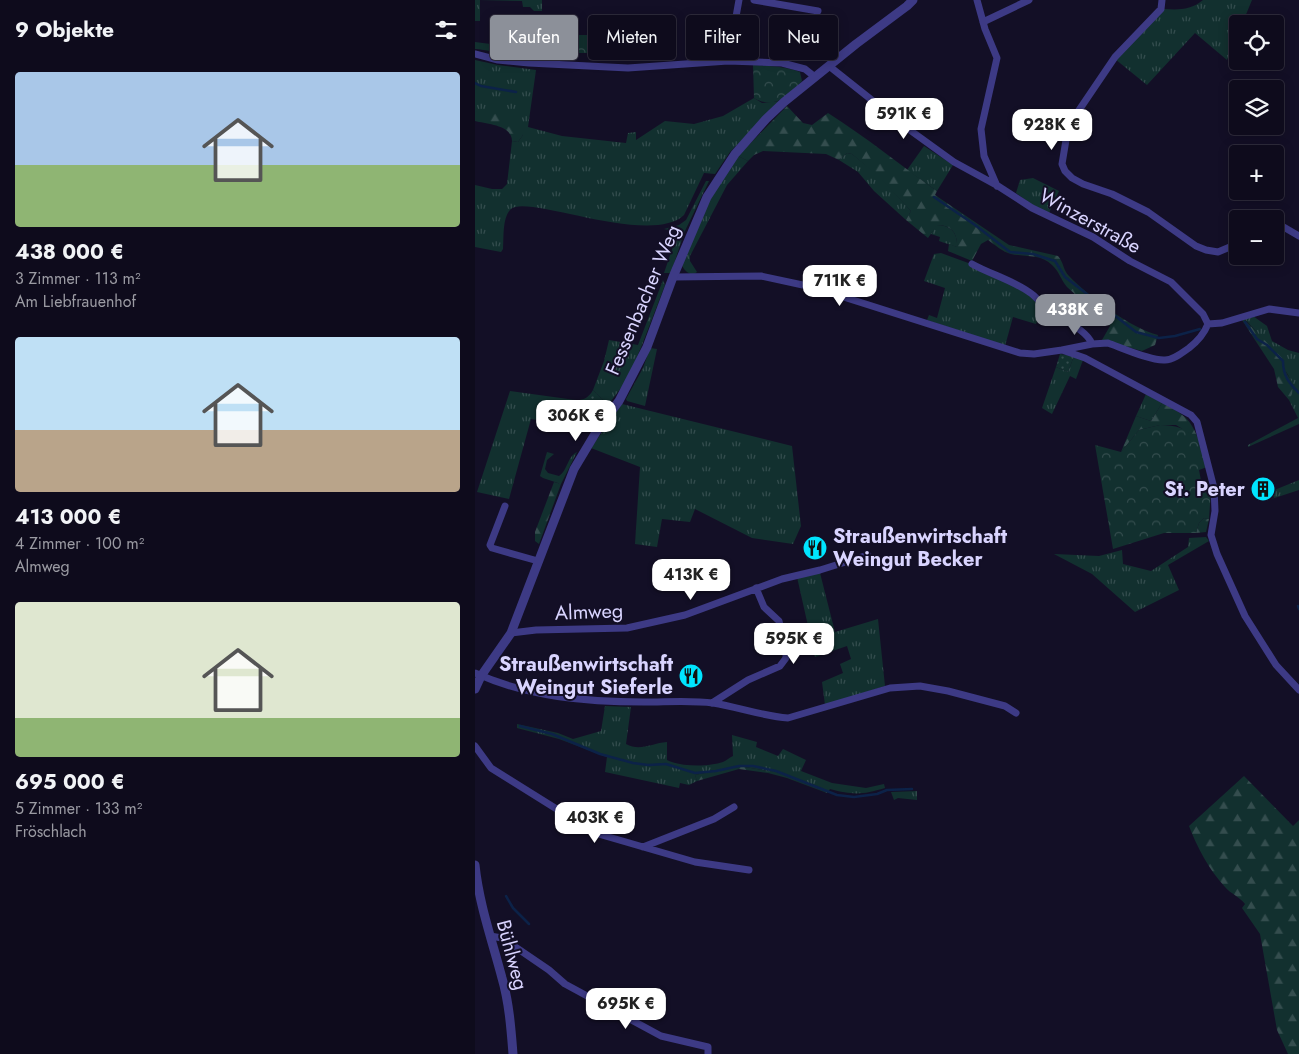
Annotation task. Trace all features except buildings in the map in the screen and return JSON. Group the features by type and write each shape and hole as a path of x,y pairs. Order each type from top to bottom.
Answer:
{"street":[{"path":"736,15 739,0"},
{"path":"754,0 818,11"},
{"name":"Fessenbacher Weg","path":"478,674 511,633 574,469 598,429 619,401 647,347 673,277 707,197 735,154 766,120 815,77 913,0"},
{"path":"977,0 997,58 981,129 984,156 998,186"},
{"path":"983,22 1029,0"},
{"path":"1162,0 1161,10 1115,57 1073,119 1067,134 1062,164 1065,171 1072,178 1112,194 1148,212 1196,246 1218,252 1229,247"},
{"path":"475,54 498,60 529,63 628,68 728,60 782,62 805,69 815,77"},
{"name":"Winzerstraße","path":"829,66 954,162 998,186 1032,208 1093,237 1130,261 1171,282 1203,314 1208,324"},
{"path":"1284,227 1299,236"},
{"path":"972,264 1028,291 1045,308 1081,331 1090,339 1092,344"},
{"path":"673,277 761,276 812,287 1020,353 1034,354 1108,343 1166,361 1180,354 1196,342 1208,324 1222,323 1269,309 1299,314"},
{"path":"1085,358 1092,344"},
{"path":"1062,350 1085,358 1191,415 1197,422 1214,488 1215,511 1211,535 1217,554 1245,616 1276,665 1299,690"},
{"path":"505,506 490,545 492,548 538,561"},
{"name":"Almweg","path":"511,633 537,630 627,628 685,615 756,588 868,555"},
{"path":"712,703 748,680 781,666 786,658 779,621 764,607 756,588"},
{"path":"475,689 478,674 514,688 558,698 712,703 771,717 788,718 890,688 919,686 948,691 1005,706 1017,713"},
{"path":"475,746 491,768 595,833 695,862 749,870"},
{"path":"643,847 714,820 734,807"},
{"name":"Bühlweg","path":"475,865 477,890 502,980 511,1023 513,1054"},
{"path":"490,936 502,938 549,970 565,984 608,1008 661,1036 708,1047 708,1054"}],"green space":[{"path":"475,0 480,0 480,21 475,21"},
{"path":"480,0 542,0 542,11 534,11 530,7 523,7 522,1"},
{"path":"1203,0 1252,0 1246,15 1229,15 1229,55 1227,60 1195,33 1147,85 1115,59 1164,9 1185,9"},
{"path":"578,35 587,35 587,53 578,53"},
{"path":"475,42 490,44 490,51 475,49"},
{"path":"475,60 536,70 528,127 562,136 626,143 628,133 636,132 636,140 665,121 694,124 723,116 754,98 762,103 781,101 730,152 715,174 704,173 684,215 667,223 645,225 619,223 522,206 511,209 506,217 503,249 501,252 475,247 475,185 502,189 507,184 512,141 518,142 523,135 475,111"},
{"path":"753,65 794,70 800,72 802,81 781,100 768,103 761,101 754,98"},
{"path":"787,106 803,123 812,125 828,113 937,191 935,195 1009,245 1058,256 1069,276 1087,293 1123,319 1147,332 1158,335 1155,345 1142,351 1102,340 1110,326 1067,287 1048,261 1033,256 1008,253 988,240 981,244 972,261 948,251 949,244 957,247 953,231 946,226 937,225 928,238 906,220 911,211 879,177 852,154 847,153 839,160 826,154 763,151 754,155 748,161 738,156"},
{"path":"475,111 514,116 523,135 518,142 512,141 511,136 503,128 475,121"},
{"path":"924,146 953,165 937,191 907,170"},
{"path":"847,153 852,154 879,176 911,211 906,220 874,191 858,172 839,160"},
{"path":"738,156 748,161 727,185 690,256 690,261 697,272 690,274 682,265 704,207"},
{"path":"1033,178 1059,191 1049,213 1037,208 1016,193 1020,180"},
{"path":"706,181 709,181 684,233 671,273 664,273 678,232 664,229 679,225 686,220"},
{"path":"936,225 946,226 955,234 957,247 939,241 940,237 931,234"},
{"path":"941,253 971,264 1023,290 1043,308 1036,324 1013,317 1005,346 927,320 929,315 937,318 945,288 924,281 934,254"},
{"path":"663,280 665,285 627,380 608,405 593,390 604,361 609,340 638,345"},
{"path":"1253,316 1267,326 1272,341 1288,350 1299,353 1299,424 1248,447 1248,445 1298,418 1289,400 1292,388 1290,379 1271,350 1244,319"},
{"path":"1244,319 1282,358 1287,374 1293,383 1292,394 1289,400 1278,387 1274,369 1242,320"},
{"path":"650,348 657,349 645,406 627,401 626,399 643,368"},
{"path":"1060,354 1074,356 1068,372 1056,367"},
{"path":"1074,356 1083,360 1076,379 1070,376 1052,414 1042,408 1056,367 1068,372"},
{"path":"593,390 608,405 604,412 576,423 565,420 568,399 582,399"},
{"path":"510,391 568,399 564,424 531,419 509,499 477,492"},
{"path":"1146,394 1162,403 1151,421 1136,416"},
{"path":"1162,403 1187,420 1195,431 1201,447 1189,433 1176,425 1160,425 1139,430 1121,452 1136,416 1151,421"},
{"path":"622,404 792,446 801,526 793,544 752,538 695,509 690,522 662,519 657,547 635,544 640,467 591,448"},
{"path":"1160,425 1187,431 1197,441 1207,467 1199,470 1203,491 1211,490 1209,519 1204,518 1199,523 1196,533 1164,533 1113,549 1095,445 1121,452 1139,430"},
{"path":"547,452 554,454 547,460 545,469 548,473 559,476 571,457 577,452 561,484 540,476"},
{"path":"1299,480 1299,490 1265,501 1274,498 1272,491"},
{"path":"554,482 561,484 539,544 535,541 535,532"},
{"path":"1204,518 1209,519 1206,532 1196,533 1199,523"},
{"path":"1206,537 1209,541 1168,565 1179,590 1135,612 1092,574 1054,554 1099,556 1122,550 1123,564 1151,571 1188,547 1189,538"},
{"path":"820,573 835,632 878,619 885,686 825,705 822,682 843,673 840,664 851,659 847,646 815,657 797,577"},
{"path":"605,706 631,707 626,744 641,747 667,742 667,760 673,762 687,765 703,765 717,764 724,761 733,756 732,735 757,742 756,747 778,756 783,749 806,760 801,771 832,783 866,788 884,784 885,788 857,793 830,789 827,793 768,773 768,771 739,766 695,775 697,781 689,785 680,783 679,788 605,772 607,757 559,739 517,728 517,724 558,733 573,739 601,731"},
{"path":"739,766 768,771 768,773 739,769 697,781 695,775"},
{"path":"1244,776 1293,826 1299,820 1299,1054 1288,1054 1277,1030 1260,934 1242,908 1245,904 1225,887 1209,866 1189,826"},
{"path":"917,791 917,800 898,798 894,800 891,792"}],"waterway":[{"path":"475,83 481,86 516,92"},
{"path":"934,197 1010,252 1033,254 1055,261 1065,277 1136,332 1159,338 1200,329"},
{"path":"1245,322 1257,339 1267,345 1283,361 1287,379 1299,393"},
{"path":"520,726 552,734 600,754 633,763 648,765 666,764 695,773 739,766 753,766 776,771 837,795 854,797 877,794 887,790 912,789"},
{"path":"506,896 513,908 529,924"}],"place":[{"name":"St. Peter","path":"1263,489"},
{"name":"Straußenwirtschaft Weingut Becker","path":"815,548"},
{"name":"Straußenwirtschaft Weingut Sieferle","path":"691,676"}]}
